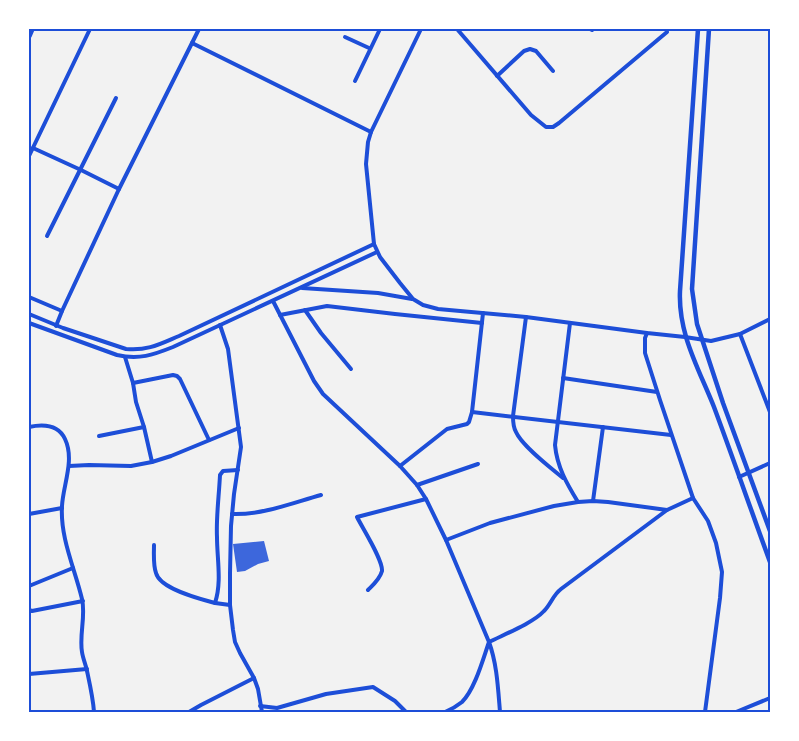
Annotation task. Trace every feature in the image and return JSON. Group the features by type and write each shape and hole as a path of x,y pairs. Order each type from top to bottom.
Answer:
{"main road":[{"path":"29,36 32,29"}],"street":[{"path":"29,156 90,29"},
{"path":"56,326 119,189 199,29"},
{"path":"355,80 369,48 380,29"},
{"path":"413,299 377,252 374,244 366,164 371,132 421,29"},
{"path":"457,29 531,115 546,126 553,126 559,123 667,32"},
{"path":"698,29 679,305 685,337 714,407 770,562"},
{"path":"708,29 692,289 697,324 702,340 770,531"},
{"path":"345,37 369,48"},
{"path":"192,43 371,132"},
{"path":"497,76 524,51 530,49 536,51 554,71"},
{"path":"47,236 116,98"},
{"path":"33,148 119,189"},
{"path":"29,314 56,326 126,349 146,349 179,336 374,244"},
{"path":"29,323 125,357 157,354 377,252"},
{"path":"300,288 378,293 413,299 423,305 438,309 526,317 711,341 740,334 770,319"},
{"path":"29,297 62,311"},
{"path":"273,300 314,381 323,394 400,466 417,485 426,499 446,540 490,642 494,654 500,712"},
{"path":"280,315 326,306 482,323"},
{"path":"305,310 350,369"},
{"path":"400,466 447,429 469,422 472,412 483,313"},
{"path":"526,317 513,416 516,434 546,465 564,478"},
{"path":"570,323 555,446 556,456 564,478 578,502"},
{"path":"220,325 228,349 241,447 232,514 230,605 235,642 244,663 254,678 262,712"},
{"path":"647,333 645,353 657,392 693,498 708,522 716,543 722,572 705,712"},
{"path":"740,334 770,412"},
{"path":"125,357 152,462"},
{"path":"133,384 173,375 178,376 210,440"},
{"path":"563,378 657,392"},
{"path":"764,396 770,393"},
{"path":"472,412 671,435"},
{"path":"29,426 47,425 59,431 67,443 69,466 62,508 64,533 83,601 82,652 93,696 94,712"},
{"path":"99,436 144,427"},
{"path":"593,501 603,427"},
{"path":"69,466 132,466 152,462 239,428"},
{"path":"739,477 770,463"},
{"path":"417,485 478,464"},
{"path":"215,603 218,589 219,558 217,538 220,476 223,471 238,470"},
{"path":"232,514 247,515 259,513 321,495"},
{"path":"445,712 461,702 468,692 475,680 490,642 543,612 555,594 561,589 667,510 693,498"},
{"path":"368,590 379,578 382,570 379,558 357,518 426,499"},
{"path":"446,540 490,523 554,506 578,502 593,501 667,510"},
{"path":"29,514 62,508"},
{"path":"154,545 155,572 162,582 200,599 230,605"},
{"path":"29,586 73,568"},
{"path":"29,610 83,601"},
{"path":"29,674 87,669"},
{"path":"189,712 254,678"},
{"path":"260,706 277,708 326,694 372,687 395,701 406,712"},
{"path":"736,712 770,698"}],"building":[{"path":"264,541 269,561 245,571 237,572 233,544"}]}
